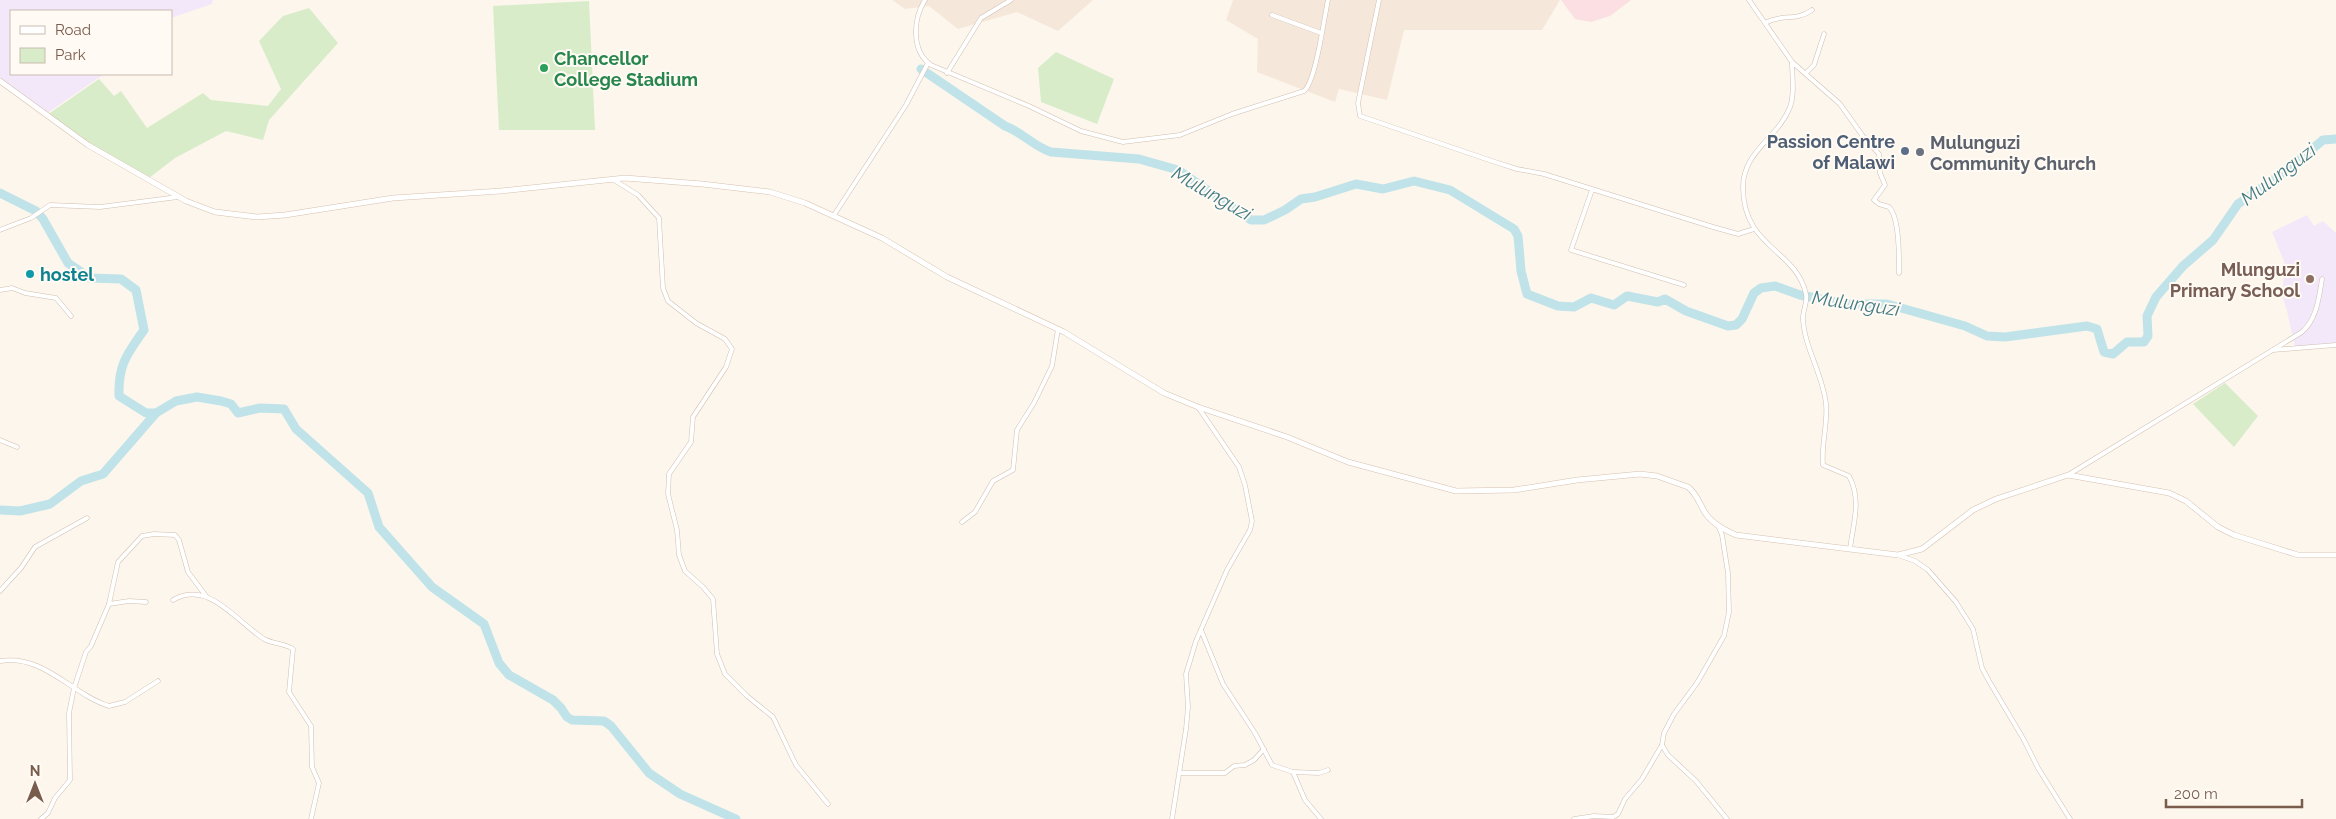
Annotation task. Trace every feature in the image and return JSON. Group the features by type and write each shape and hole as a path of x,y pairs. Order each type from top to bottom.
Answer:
{"street":[{"path":"925,0 918,15 915,38 928,63 947,73 1029,106 1081,131 1099,137 1126,142 1180,134 1232,114 1304,91 1310,83 1328,0"},
{"path":"947,73 981,18 1011,0"},
{"path":"1379,0 1358,103 1360,116 1517,169 1544,174 1725,231 1738,234 1754,229"},
{"path":"1749,0 1792,62 1840,104 1856,128 1879,154 1880,173 1885,186 1874,200 1878,204 1889,207 1893,213 1898,239 1898,273"},
{"path":"1765,23 1779,16 1797,18 1812,10"},
{"path":"1272,15 1321,33"},
{"path":"1806,73 1814,65 1824,34"},
{"path":"1792,62 1790,109 1775,130 1755,152 1743,179 1744,206 1754,229 1797,274 1807,296 1803,320 1824,390 1826,406 1823,464 1849,476 1855,495 1856,516 1850,549"},
{"path":"834,215 906,105 928,63"},
{"path":"0,81 84,142 178,196 215,212 257,217 303,214 394,198 501,191 612,179 641,178 770,192 834,215 882,238 925,265 981,294 1058,329 1157,390 1198,407 1265,429 1348,462 1446,489 1514,490 1617,476 1640,474 1657,476 1694,491 1705,513 1718,525 1731,533 1749,538 1898,555 1915,561 1928,570 1956,602 1974,629 1985,674 2024,740 2038,768 2070,819"},
{"path":"612,179 638,195 659,218 663,288 668,301 696,324 724,339 732,349 726,368 693,417 691,442 669,474 668,494 677,530 680,560 685,571 704,587 713,599 717,654 725,674 773,718 796,765 828,804"},
{"path":"1592,190 1571,250 1684,285"},
{"path":"0,230 28,220 50,205 100,207 178,196"},
{"path":"1898,555 1922,549 1973,510 1996,499 2068,475 2309,326 2318,300 2322,279"},
{"path":"0,290 12,288 24,293 56,298 71,316"},
{"path":"962,522 975,512 993,481 1013,470 1017,430 1034,404 1052,366 1058,329"},
{"path":"2271,350 2336,345"},
{"path":"1172,819 1188,707 1186,676 1201,630 1227,570 1250,530 1252,516 1239,467 1198,407"},
{"path":"0,440 17,447"},
{"path":"2068,475 2169,493 2186,501 2218,527 2234,535 2298,555 2336,555"},
{"path":"0,591 21,568 35,547 87,518"},
{"path":"1574,819 1594,816 1613,817 1618,814 1625,799 1642,779 1662,745 1664,733 1674,714 1707,666 1726,629 1729,612 1728,573 1722,536 1718,525"},
{"path":"41,819 48,814 71,777 69,713 74,688 86,652 91,646 109,604 116,564 139,538 154,534 172,535 178,538 188,572 206,596 236,616 266,640 293,649 289,692 310,723 312,767 318,780 318,790 311,819"},
{"path":"173,600 191,593 206,596"},
{"path":"109,604 130,601 146,602"},
{"path":"1201,630 1223,684 1273,766 1293,772 1319,773 1328,770"},
{"path":"0,661 18,661 39,666 74,688 104,704 114,706 125,702 158,681"},
{"path":"1662,745 1668,754 1696,781 1727,819"},
{"path":"1180,773 1225,773 1234,766 1254,760 1264,749"},
{"path":"1293,772 1305,800 1321,819"}],"shaded area":[{"path":"0,0 213,0 212,4 172,18 172,10 10,10 10,75 103,75 46,114 0,81"},
{"path":"892,0 1093,0 1058,31 1017,12 958,29 929,6 905,9"},
{"path":"1233,0 1560,0 1542,30 1404,30 1387,100 1339,89 1335,102 1257,72 1258,39 1226,20"},
{"path":"1561,0 1631,0 1610,16 1591,22 1575,19"},
{"name":"Mlunguzi Primary School","path":"2307,215 2314,226 2323,221 2336,233 2336,344 2295,347 2282,295 2285,264 2272,232"}],"green space":[{"name":"Chancellor College Stadium","path":"589,1 595,130 499,130 493,6"},
{"path":"309,8 338,43 269,120 263,140 226,131 175,158 149,178 83,141 47,115 99,79 114,96 121,91 147,128 203,93 211,100 268,106 281,89 259,41 283,16"},
{"path":"1056,52 1114,79 1097,124 1041,102 1038,68"},
{"path":"2225,383 2258,416 2234,447 2193,404"}],"waterway":[{"name":"Mulunguzi","path":"921,69 1005,126 1051,152 1139,159 1178,170 1251,220 1264,220 1285,210 1301,199 1315,197 1356,184 1383,189 1414,181 1450,190 1514,229 1518,236 1521,271 1527,294 1558,306 1574,307 1591,298 1614,305 1627,296 1658,302 1665,299 1686,311 1728,326 1736,325 1742,319 1754,293 1761,288 1775,286 1800,295 1848,304 1887,304 1965,326 1987,336 2005,337 2087,326 2097,329 2104,352 2113,354 2127,342 2144,342 2148,336 2147,316 2156,297 2183,266 2213,240 2238,204 2286,171 2323,140 2336,139"},
{"path":"0,193 36,211 43,219 68,263 90,278 121,279 136,290 144,330 125,360 120,376 119,396 146,413 156,413"},
{"path":"0,510 20,511 50,504 81,481 103,474 156,413 176,401 197,397 221,401 231,404 238,413 260,408 284,409 296,429 368,493 379,527 432,587 484,624 499,663 509,675 553,700 567,717 572,720 604,721 611,726 649,773 680,794 736,819"}],"place":[{"name":"Chancellor College Stadium","path":"544,68"},
{"name":"Passion Centre of Malawi","path":"1905,151"},
{"name":"Mulunguzi Community Church","path":"1920,152"},
{"name":"hostel","path":"30,274"},
{"name":"Mlunguzi Primary School","path":"2310,279"}]}
